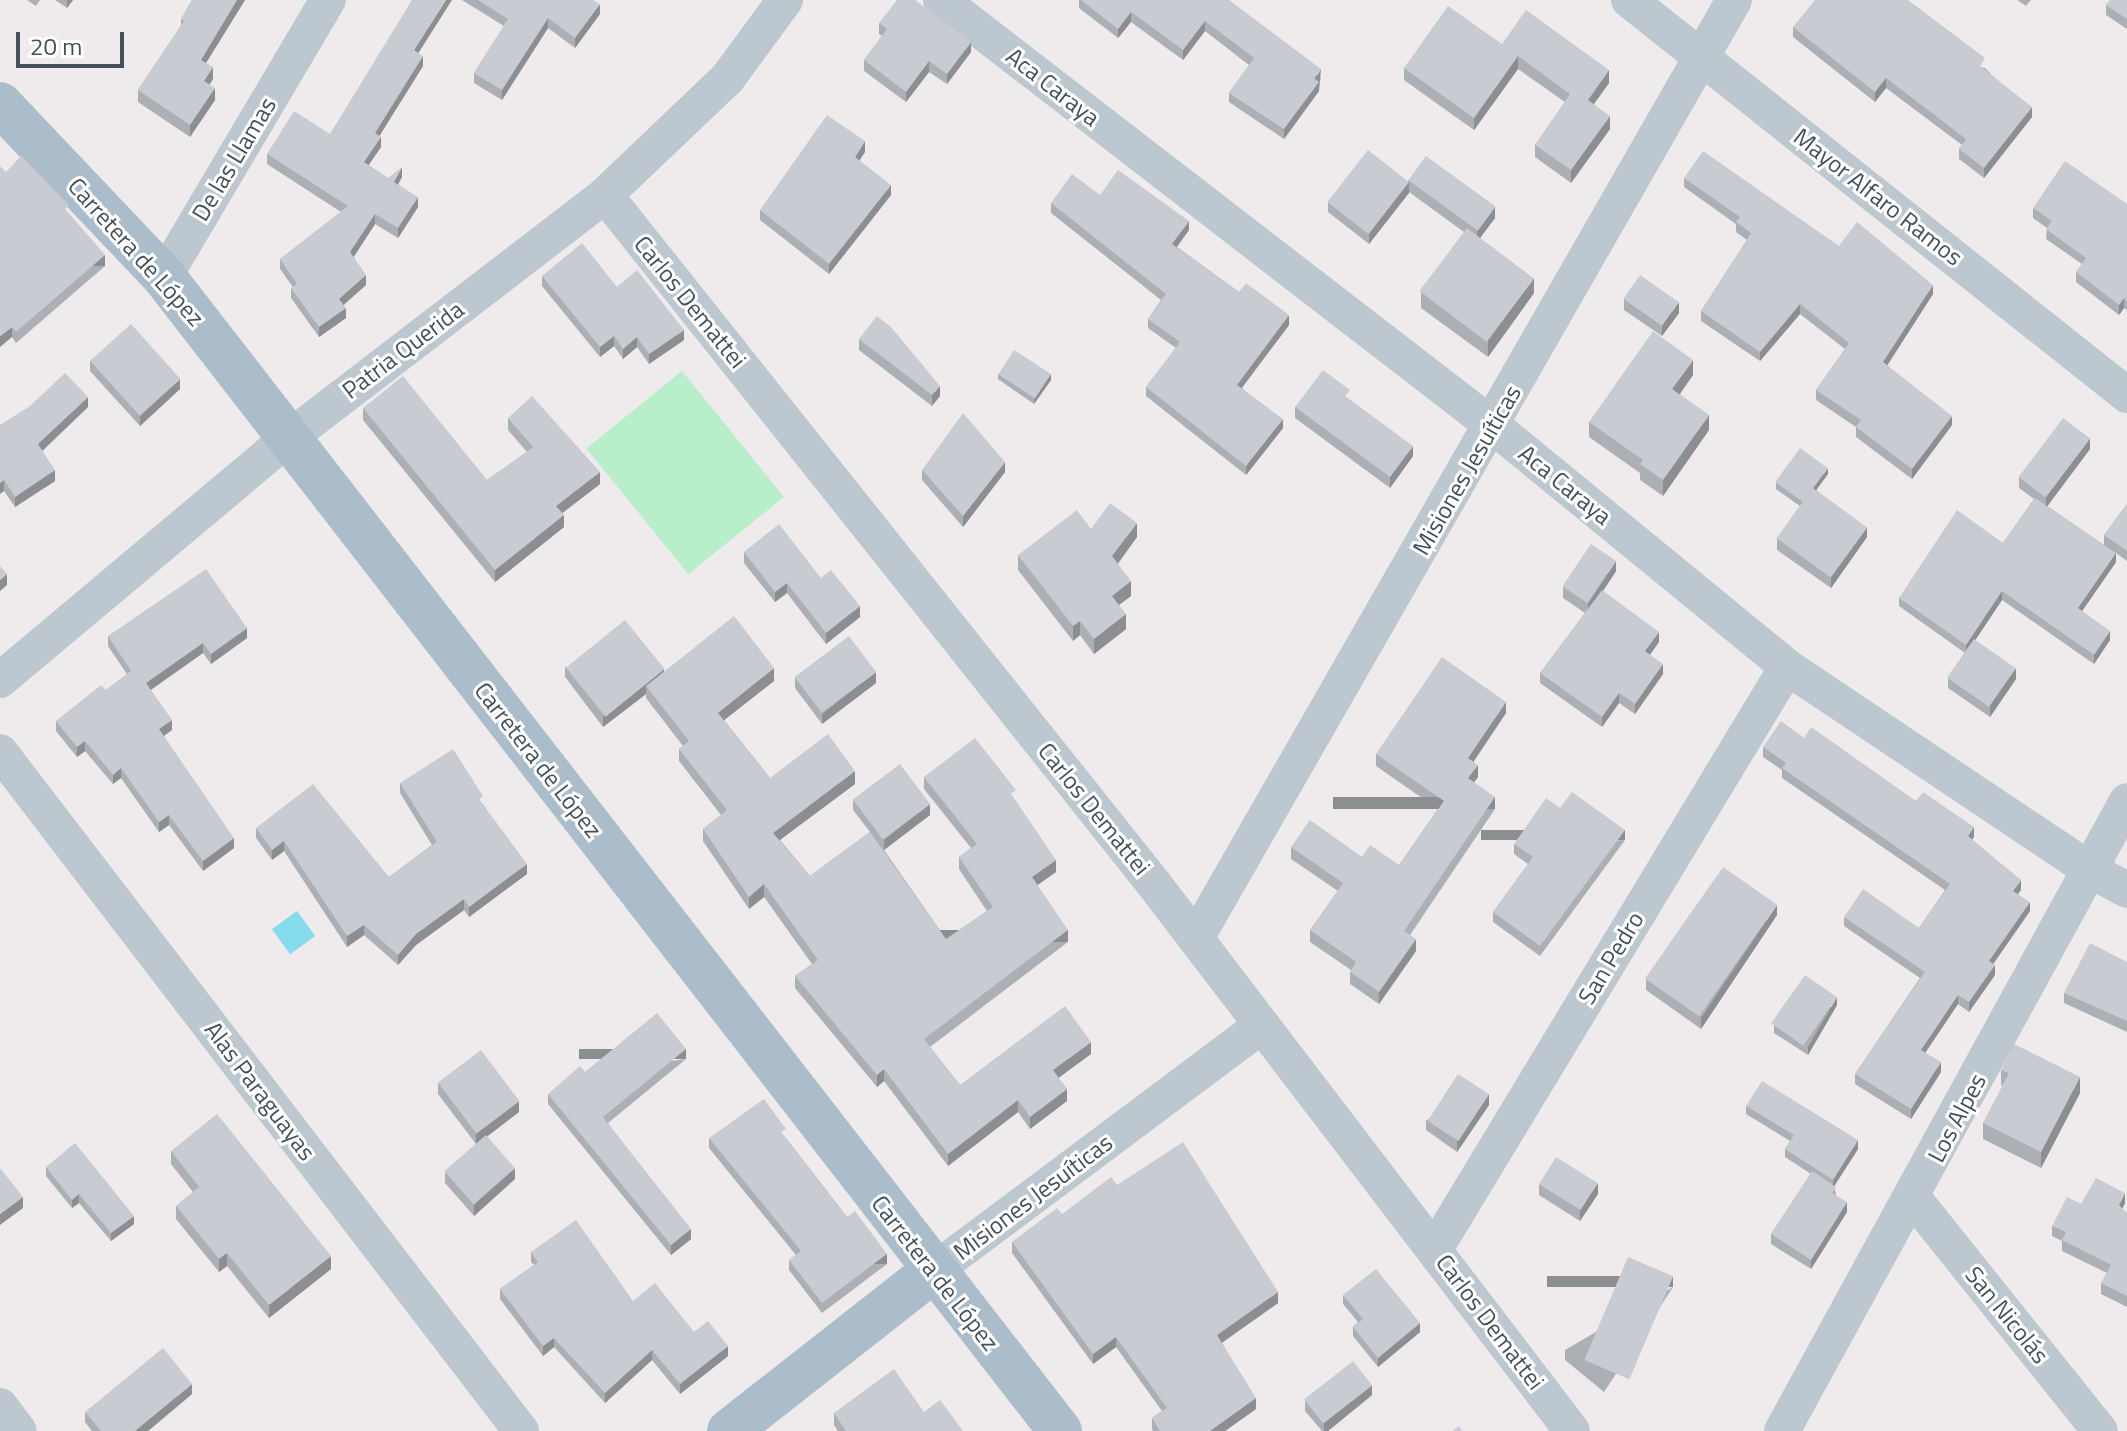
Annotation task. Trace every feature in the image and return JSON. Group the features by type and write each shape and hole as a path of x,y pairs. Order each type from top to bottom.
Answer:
{"main road":[{"name":"Carretera de López","path":"0,104 164,277 932,1272 1060,1431"},
{"name":"Misiones Jesuíticas","path":"729,1431 932,1272"}],"street":[{"name":"De las Llamas","path":"164,277 328,0"},
{"name":"Patria Querida","path":"0,680 290,437 605,195 727,79 785,0"},
{"name":"Aca Caraya","path":"941,0 1493,426 1787,667 2090,870 2127,890"},
{"name":"Mayor Alfaro Ramos","path":"1629,0 2127,395"},
{"name":"Misiones Jesuíticas","path":"1196,938 1493,426 1734,0"},
{"name":"Carlos Demattei","path":"605,195 1196,938 1572,1431"},
{"name":"San Pedro","path":"1435,1249 1787,667"},
{"name":"Alas Paraguayas","path":"0,752 521,1431"},
{"name":"Los Alpes","path":"1782,1431 1914,1199 2127,801"},
{"name":"Misiones Jesuíticas","path":"932,1272 1262,1025"},
{"name":"San Nicolás","path":"1914,1199 2100,1431"},
{"path":"0,1406 19,1431"}],"green space":[{"path":"682,371 784,497 688,574 586,448"}],"water":[{"path":"297,911 315,936 290,954 272,929"}],"building":[{"path":"192,0 237,0 201,60 213,67 204,81 215,88 190,125 138,90 184,21 181,19"},
{"path":"412,0 446,0 414,50 423,56 375,133 381,137 364,162 388,178 402,167 394,182 418,197 398,228 375,214 350,252 366,275 339,299 346,308 319,327 291,288 297,284 280,259 348,206 267,154 294,111 330,134"},
{"path":"478,0 593,0 600,4 575,38 548,18 502,90 474,73 508,19"},
{"path":"897,0 915,0 971,42 947,74 929,61 906,92 864,60 887,29 879,23"},
{"path":"1081,0 1229,0 1321,69 1314,78 1319,82 1284,129 1229,93 1254,58 1205,21 1183,50 1131,12 1118,29"},
{"path":"1815,0 1908,0 1985,58 1980,66 2032,107 1984,168 1959,149 1966,139 1886,78 1875,92 1793,27"},
{"path":"2110,0 2127,0 2127,19 2106,5"},
{"path":"1448,6 1502,44 1526,10 1609,70 1588,100 1610,116 1571,170 1535,145 1570,94 1518,56 1474,118 1404,68"},
{"path":"827,115 865,141 855,157 891,185 829,264 760,210"},
{"path":"1368,150 1409,182 1368,234 1327,202"},
{"path":"1703,151 1839,246 1857,222 1933,285 1883,362 1952,416 1912,469 1856,427 1861,420 1816,390 1849,343 1800,304 1760,352 1701,311 1751,233 1736,222 1740,217 1684,178"},
{"path":"21,156 69,205 65,209 105,255 16,332 12,327 0,336 0,166 6,172"},
{"path":"1426,156 1496,207 1478,231 1408,180"},
{"path":"2065,161 2127,204 2127,301 2124,298 2119,305 2076,272 2086,258 2046,229 2052,221 2033,208"},
{"path":"1118,170 1189,221 1172,244 1239,292 1246,283 1289,315 1237,385 1283,419 1246,466 1146,387 1180,342 1148,319 1166,294 1051,203 1072,174 1100,195"},
{"path":"1467,228 1534,279 1487,342 1419,291"},
{"path":"582,243 617,287 637,270 684,330 649,354 637,337 623,349 614,336 600,347 542,276"},
{"path":"1640,275 1679,302 1662,326 1623,299"},
{"path":"877,316 891,327 940,386 932,395 859,339"},
{"path":"131,324 181,379 140,416 90,361"},
{"path":"1653,331 1693,360 1672,389 1709,415 1663,480 1640,464 1643,460 1589,422"},
{"path":"1014,350 1051,374 1035,398 998,374"},
{"path":"1323,370 1350,390 1345,396 1413,446 1390,477 1295,407"},
{"path":"65,373 88,397 38,444 55,470 15,497 4,480 0,483 0,425 30,406"},
{"path":"403,376 487,480 533,447 508,418 532,396 600,472 556,506 564,515 495,570 363,408"},
{"path":"963,413 1005,462 963,516 922,470"},
{"path":"2063,418 2090,438 2046,498 2018,477"},
{"path":"1800,448 1828,468 1803,502 1775,482"},
{"path":"1813,488 1867,527 1831,578 1777,538"},
{"path":"2035,498 2116,553 2078,608 2110,631 2094,655 2002,591 1966,645 1899,598 1957,510 2003,543"},
{"path":"1110,503 1137,523 1112,556 1131,581 1112,596 1126,614 1094,639 1080,621 1073,626 1018,555 1077,510 1091,529"},
{"path":"2127,504 2127,551 2104,535"},
{"path":"779,524 821,578 831,570 860,606 826,633 787,583 775,592 744,552"},
{"path":"1591,544 1616,561 1587,603 1562,586"},
{"path":"0,566 7,574 0,580"},
{"path":"206,569 247,628 211,654 203,643 146,683 172,720 159,729 234,838 203,861 169,815 159,822 121,768 113,775 85,741 77,747 56,721 101,685 106,690 131,671 108,636"},
{"path":"1602,590 1659,632 1645,651 1663,664 1635,704 1619,693 1602,717 1540,673"},
{"path":"734,616 774,668 718,713 770,778 828,734 855,771 773,833 810,876 870,832 946,939 993,907 959,857 977,844 924,777 975,738 1016,790 1011,794 1056,860 1032,877 1068,930 924,1039 960,1085 1065,1006 1091,1042 1053,1070 1067,1089 1030,1117 1018,1100 948,1154 884,1069 877,1075 795,976 818,960 764,884 749,897 703,829 727,810 679,749 689,741 646,686"},
{"path":"625,620 665,669 606,717 566,668"},
{"path":"849,636 876,672 822,713 795,677"},
{"path":"1974,639 2016,668 1989,707 1947,678"},
{"path":"1442,657 1506,702 1468,758 1478,765 1468,778 1495,797 1404,931 1416,939 1379,992 1350,972 1356,962 1310,930 1343,883 1291,847 1310,820 1362,857 1370,845 1399,865 1444,801 1376,754"},
{"path":"1781,721 1804,738 1811,727 1916,801 1923,792 1974,827 1968,836 2021,880 2013,891 2030,902 1989,961 1995,965 1969,1002 1958,995 1921,1050 1941,1062 1911,1109 1855,1074 1925,972 1844,917 1863,889 1919,928 1950,884 1782,768 1786,763 1763,747"},
{"path":"453,749 483,796 479,799 527,864 469,907 464,899 416,934 398,955 364,925 347,936 284,841 272,850 256,828 313,784 389,877 437,842 400,783"},
{"path":"900,764 930,804 883,839 853,800"},
{"path":"1572,792 1625,830 1540,946 1493,912 1533,857 1514,844 1546,798 1560,808"},
{"path":"1723,867 1777,905 1699,1016 1645,978"},
{"path":"2090,943 2127,962 2127,1021 2064,993"},
{"path":"1805,975 1837,997 1803,1046 1771,1023"},
{"path":"657,1013 686,1049 603,1117 691,1229 671,1245 548,1094 580,1066 585,1072"},
{"path":"2014,1044 2080,1077 2041,1152 1983,1123 2009,1073 2001,1070"},
{"path":"481,1050 520,1101 476,1134 438,1082"},
{"path":"1458,1074 1489,1094 1459,1141 1428,1121"},
{"path":"1762,1081 1858,1140 1833,1180 1785,1149 1794,1135 1746,1106"},
{"path":"764,1099 786,1129 781,1132 847,1217 855,1211 887,1254 822,1303 789,1260 801,1251 709,1138"},
{"path":"217,1114 331,1256 269,1305 227,1253 219,1259 176,1206 199,1187 171,1151"},
{"path":"486,1135 515,1168 473,1204 444,1171"},
{"path":"1183,1142 1278,1292 1217,1335 1256,1398 1210,1431 1160,1431 1152,1418 1167,1408 1116,1337 1093,1354 1012,1242 1057,1208 1062,1214 1111,1177 1117,1185"},
{"path":"75,1143 134,1216 111,1233 79,1194 72,1200 46,1167"},
{"path":"1556,1157 1598,1183 1581,1210 1539,1184"},
{"path":"0,1168 23,1197 0,1214"},
{"path":"1812,1171 1836,1187 1832,1193 1847,1202 1811,1260 1771,1234"},
{"path":"2096,1178 2125,1193 2119,1205 2127,1213 2127,1296 2101,1283 2111,1265 2062,1240 2066,1232 2052,1226 2067,1197 2081,1204"},
{"path":"576,1220 633,1301 655,1283 694,1332 708,1321 728,1346 680,1384 652,1350 605,1393 554,1338 543,1346 500,1289 538,1262 531,1252"},
{"path":"1628,1257 1673,1276 1629,1379 1584,1360"},
{"path":"1376,1269 1420,1323 1378,1358 1353,1327 1363,1319 1343,1295"},
{"path":"163,1348 192,1384 135,1431 101,1431 85,1412"},
{"path":"1353,1361 1372,1385 1323,1424 1304,1399"},
{"path":"894,1369 924,1412 940,1400 963,1431 846,1431 834,1413"}]}
